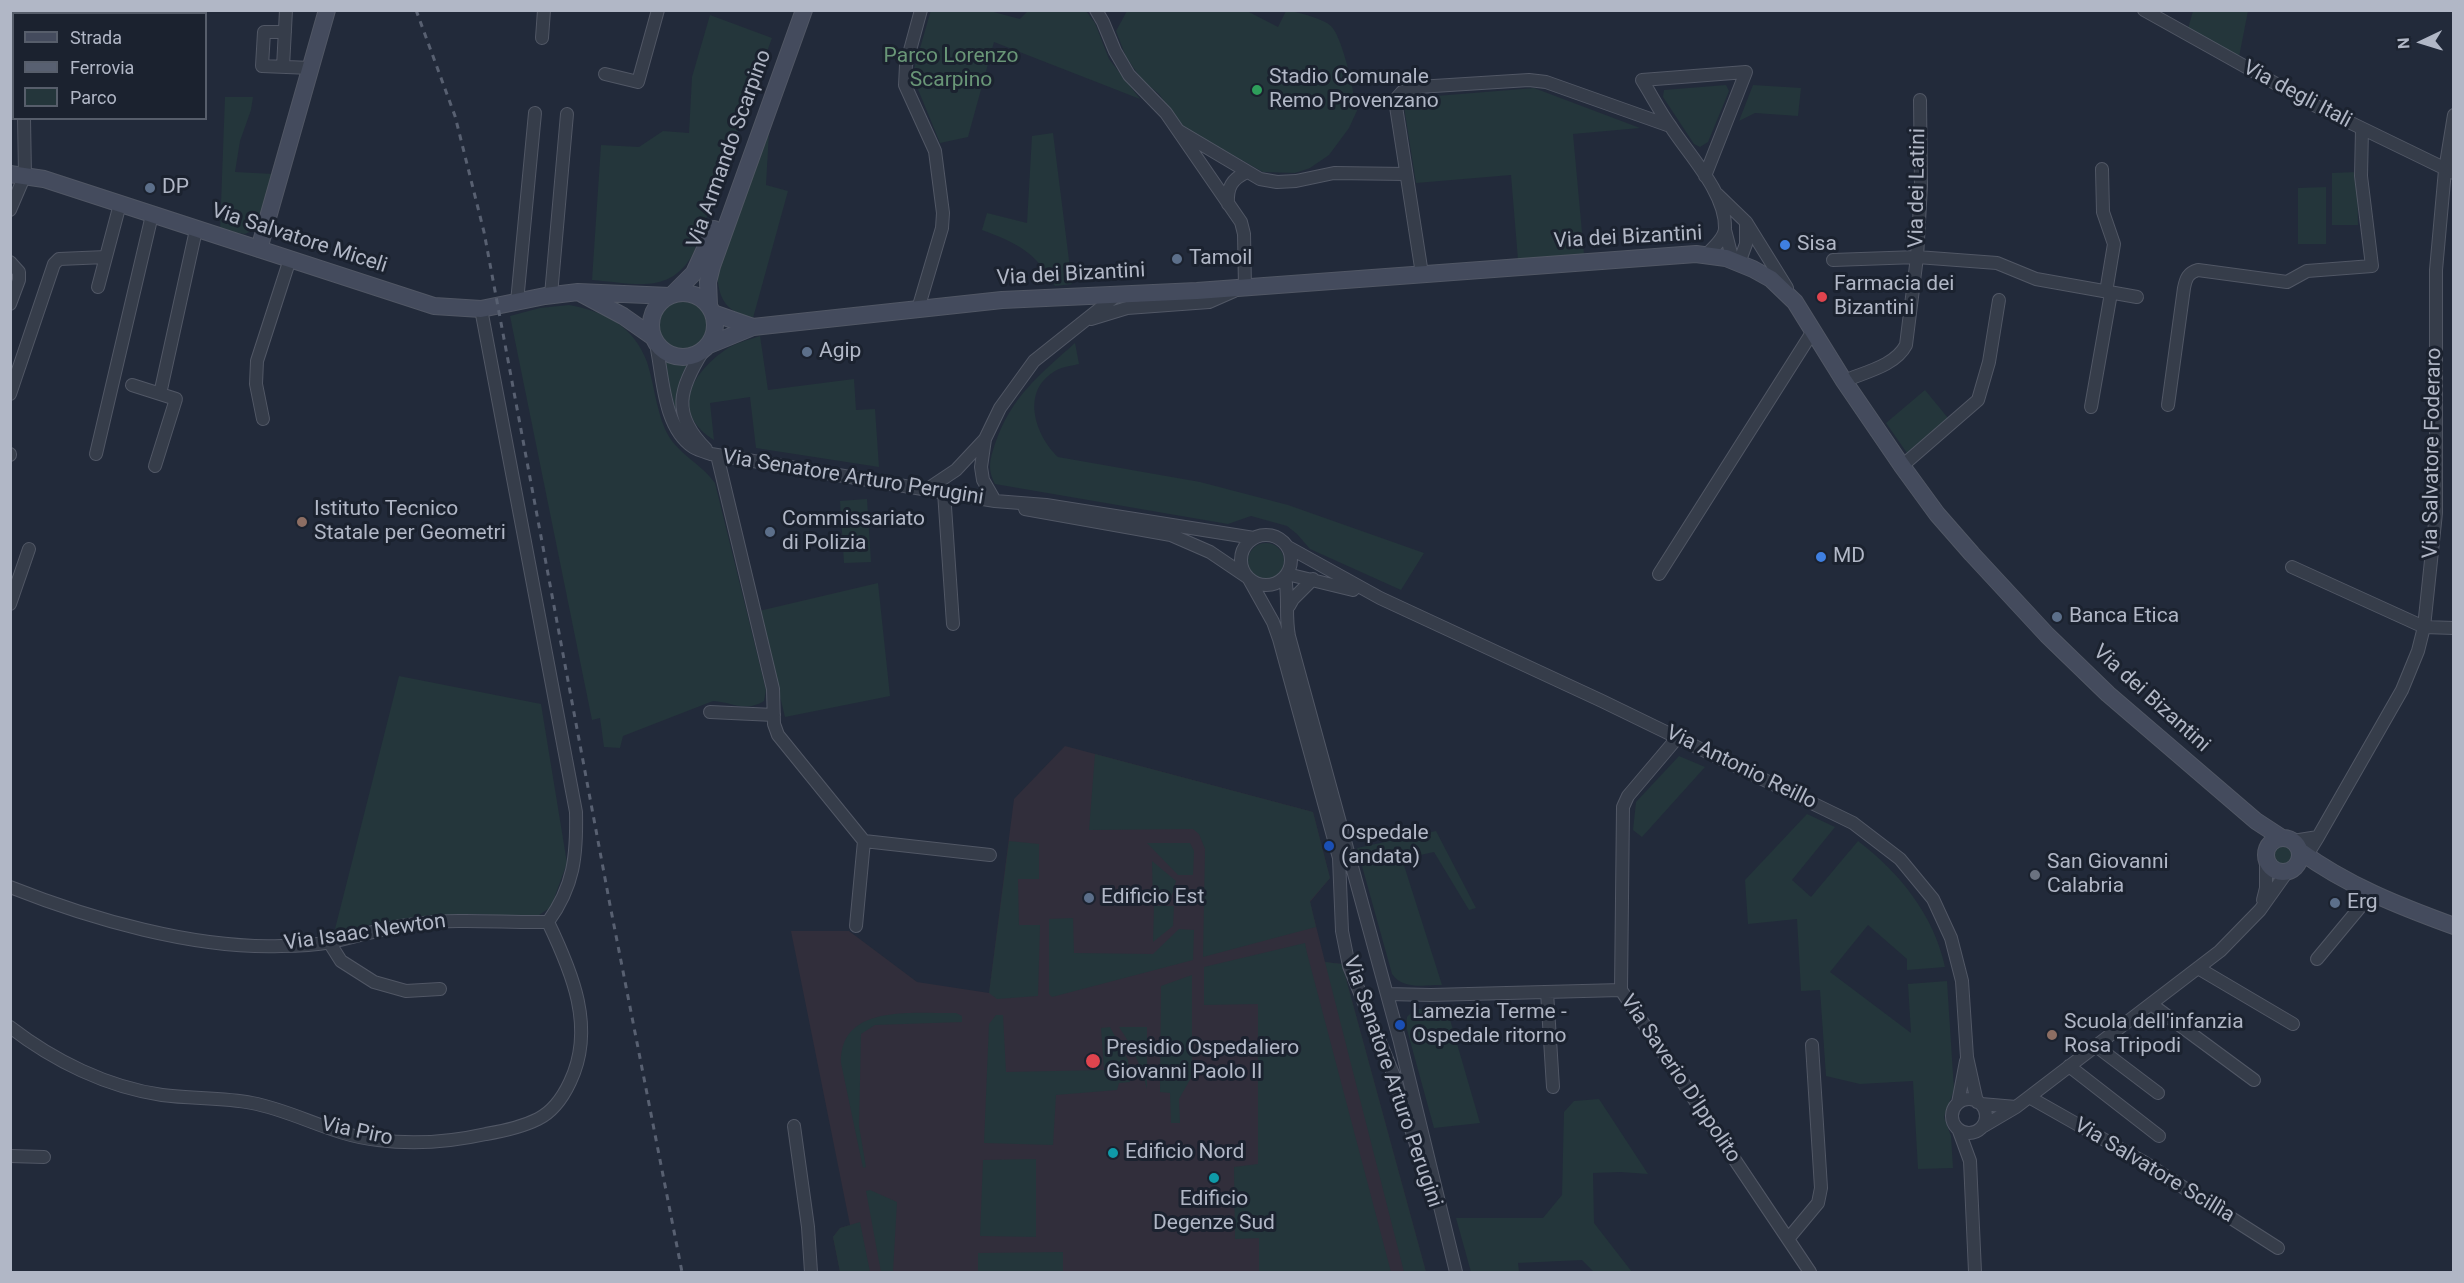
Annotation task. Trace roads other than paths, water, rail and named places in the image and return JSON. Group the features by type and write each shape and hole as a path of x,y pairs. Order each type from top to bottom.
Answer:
{"street":[{"path":"283,67 286,10"},
{"path":"259,249 327,10"},
{"path":"542,38 544,10"},
{"path":"605,74 638,82 658,10"},
{"name":"Via Armando Scarpino","path":"671,295 694,273 703,256 793,10"},
{"name":"Via Armando Scarpino","path":"711,309 708,282 712,266 804,10"},
{"path":"918,309 942,228 943,213 935,151 905,85 906,65 921,10"},
{"path":"1095,10 1129,75 1166,114 1241,222 1244,234 1241,288"},
{"name":"Via degli Itali","path":"2144,10 2297,96 2449,171"},
{"path":"285,32 264,32 262,66 311,68"},
{"path":"1706,177 1746,72 1642,80 1714,191 1723,213 1725,230 1736,262"},
{"path":"1422,274 1395,100 1402,92 1418,87 1529,80 1546,82 1670,126"},
{"name":"Via dei Latini","path":"1844,381 1892,362 1901,355 1906,345 1917,257 1921,186 1920,100"},
{"path":"518,302 535,113"},
{"path":"551,295 567,114"},
{"name":"Via Salvatore Foderaro","path":"1980,1129 2016,1107 2198,968 2239,933 2260,910 2295,855 2318,837 2402,690 2418,651 2424,627 2436,513 2436,270 2454,115"},
{"path":"10,210 18,175 24,120"},
{"path":"1175,129 1260,179 1277,182 1296,181 1334,173 1406,174"},
{"path":"2168,405 2184,288 2187,277 2192,272 2199,270 2287,282 2307,271 2372,266 2361,176 2362,129"},
{"path":"2091,407 2109,292 2114,243 2103,212 2102,169"},
{"path":"1228,204 1227,192 1230,184 1236,177 1247,172"},
{"name":"Via Salvatore Miceli","path":"18,175 120,204 434,306 481,309 578,292 671,295"},
{"path":"1714,191 1746,222 1795,302"},
{"path":"98,287 120,204"},
{"path":"96,454 152,215"},
{"path":"1736,262 1746,244 1746,222"},
{"path":"160,394 196,230"},
{"path":"1707,254 1725,230"},
{"name":"Via dei Bizantini","path":"706,348 753,327 1002,300 1086,295 1123,299 1422,274 1707,254 1736,262 1771,279 1795,302 1844,381 1937,514 2047,635 2108,694 2295,855"},
{"path":"10,394 54,264 59,260 106,257"},
{"path":"1833,260 1917,257 1997,263 2036,279 2137,297"},
{"path":"263,419 256,384 257,362 290,259"},
{"path":"10,262 19,272 19,280 10,304"},
{"path":"578,292 623,316 654,341 673,356 683,358 706,348 716,326 711,309 693,294 671,295 655,309 651,318 654,341"},
{"path":"1084,321 1094,308 1086,295"},
{"path":"995,501 983,480 981,467 985,440 1000,408 1034,362 1084,321 1123,299"},
{"path":"1902,466 1978,400 1989,362 2000,300"},
{"path":"481,309 576,812 575,860 571,881 562,903 548,922"},
{"name":"Via dei Bizantini","path":"711,309 753,327"},
{"path":"1659,574 1813,331"},
{"name":"Via Senatore Arturo Perugini","path":"654,341 669,411 675,427 693,447 714,455 944,492 1029,510 1171,535 1210,552 1248,578 1279,639 1336,847 1340,866 1342,918 1347,958 1362,1002 1394,1076 1448,1240"},
{"name":"Via Senatore Arturo Perugini","path":"706,348 686,378 682,393 682,408 687,423 697,440 714,455"},
{"path":"132,385 176,399 155,466"},
{"path":"926,490 956,470 985,440"},
{"path":"714,455 773,689 774,724 778,735 864,841 856,926"},
{"path":"944,492 953,624"},
{"name":"Via Senatore Arturo Perugini","path":"995,501 1046,504 1254,538"},
{"path":"1269,535 1276,537 1288,547 1292,561 1286,576 1280,582 1267,586 1261,585 1248,578 1243,571 1241,556 1254,538 1269,535"},
{"name":"Via Antonio Reillo","path":"1288,547 1380,598 1678,737 1853,823 1900,859 1934,899 1951,938 1962,981 1967,1057 1979,1103"},
{"path":"10,604 29,549"},
{"path":"2292,567 2424,627 2454,628"},
{"name":"Via Senatore Arturo Perugini","path":"1286,576 1289,636 1387,995 1456,1272"},
{"name":"Via Antonio Reillo","path":"1286,576 1313,579 1380,598"},
{"path":"1289,606 1313,579"},
{"path":"710,712 774,715"},
{"path":"1621,990 1623,807 1628,796 1678,737"},
{"path":"2256,821 2272,868 2295,855 2318,837"},
{"path":"864,841 990,855"},
{"path":"2260,910 2266,888 2266,855 2272,842 2371,894 2454,926"},
{"name":"Via Isaac Newton","path":"10,887 47,902 108,920 213,943 280,946 329,942 367,932 416,924 468,920 548,922"},
{"path":"2317,958 2371,894"},
{"path":"1342,918 1351,907 1359,910 1365,920"},
{"name":"Via Piro","path":"10,1027 50,1054 98,1078 122,1087 163,1095 250,1102 356,1136 378,1140 451,1142 515,1128 539,1119 552,1109 564,1093 575,1071 582,1044 581,1014 576,989 548,922"},
{"path":"329,942 341,961 374,982 406,991 440,989"},
{"path":"2198,968 2293,1024"},
{"name":"Via Saverio D'Ippolito","path":"1362,1002 1369,1006 1380,1007 1387,995 1621,990 1810,1272"},
{"path":"1547,992 1553,1087"},
{"path":"2151,1004 2254,1080"},
{"path":"1788,1239 1818,1203 1821,1188 1812,1045"},
{"path":"2096,1046 2158,1093"},
{"name":"Via Antonio Reillo","path":"1958,1103 1967,1057"},
{"path":"2069,1066 2158,1136"},
{"name":"Via Salvatore Scillìa","path":"2029,1097 2142,1161 2278,1248"},
{"path":"1975,1272 1970,1161 1952,1117 1958,1103 1968,1099 1979,1103 2016,1107"},
{"path":"1970,1161 1986,1116 1979,1103"},
{"path":"794,1126 808,1227 811,1272"},
{"path":"1959,1131 1969,1134 1980,1129"},
{"path":"10,1156 44,1157"}],"railway":[{"path":"416,10 455,116 484,232 610,905 682,1272"}],"place":[{"name":"Stadio Comunale Remo Provenzano","path":"1257,90"},
{"name":"DP","path":"150,188"},
{"name":"Sisa","path":"1785,245"},
{"name":"Tamoil","path":"1177,259"},
{"name":"Farmacia dei Bizantini","path":"1822,297"},
{"name":"Agip","path":"807,352"},
{"name":"Istituto Tecnico Statale per Geometri","path":"302,522"},
{"name":"Commissariato di Polizia","path":"770,532"},
{"name":"MD","path":"1821,557"},
{"name":"Banca Etica","path":"2057,617"},
{"name":"Ospedale (andata)","path":"1329,846"},
{"name":"San Giovanni Calabria","path":"2035,875"},
{"name":"Edificio Est","path":"1089,898"},
{"name":"Erg","path":"2335,903"},
{"name":"Lamezia Terme - Ospedale ritorno","path":"1400,1025"},
{"name":"Scuola dell'infanzia Rosa Tripodi","path":"2052,1035"},
{"name":"Presidio Ospedaliero Giovanni Paolo II","path":"1093,1061"},
{"name":"Edificio Nord","path":"1113,1153"},
{"name":"Edificio Degenze Sud","path":"1214,1178"}],"park label":[{"name":"Parco Lorenzo Scarpino","path":"951,69"}]}
